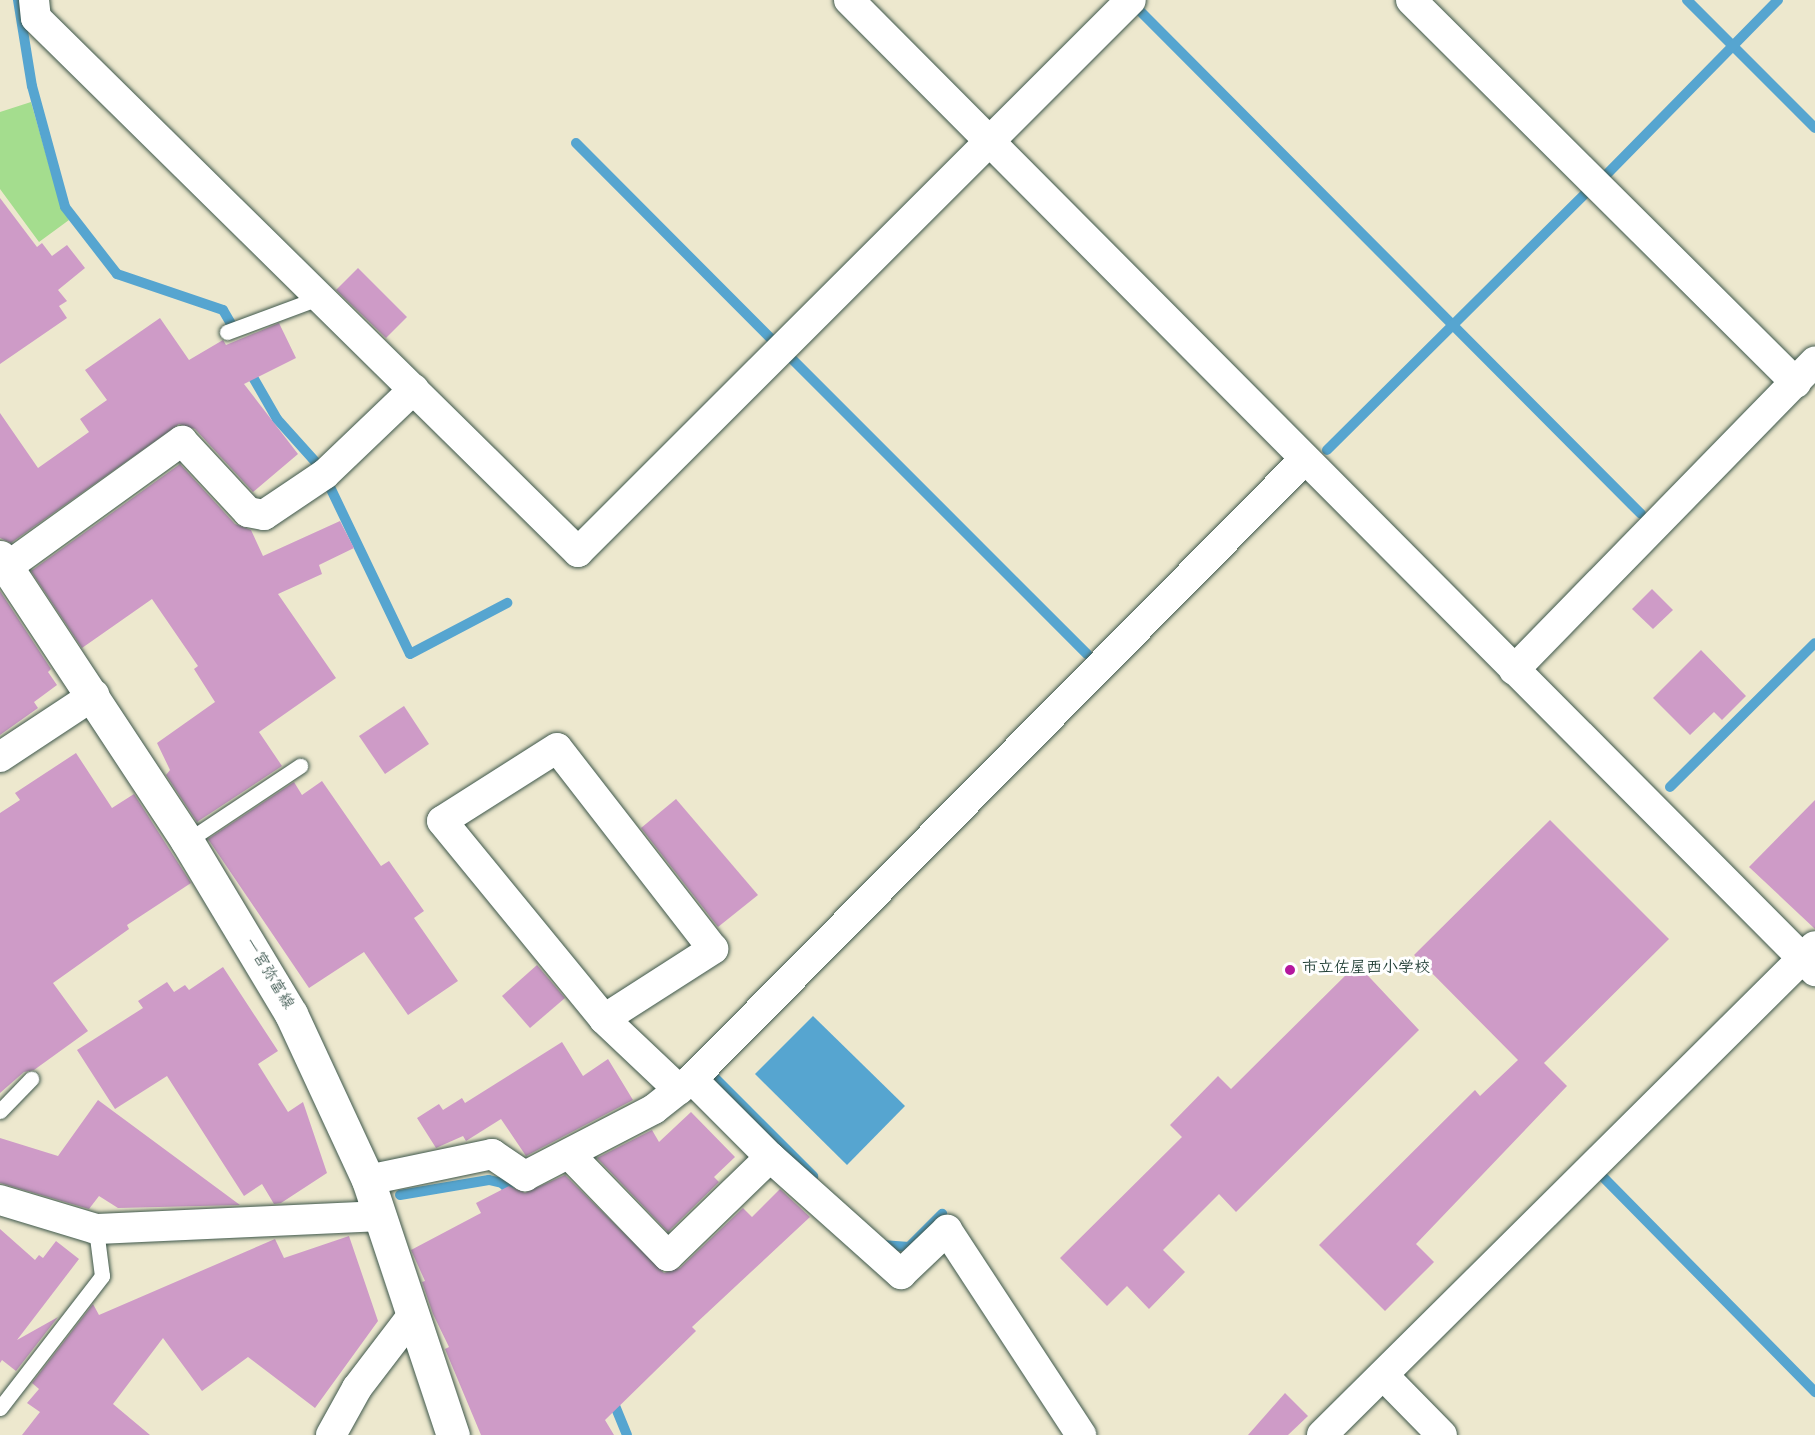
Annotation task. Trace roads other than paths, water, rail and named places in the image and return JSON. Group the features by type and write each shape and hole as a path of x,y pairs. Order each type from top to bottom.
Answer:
{"main road":[{"name":"一宮弥富線","path":"4,562 94,695 188,841 291,1014 368,1180 378,1216 453,1435"}],"street":[{"path":"34,0 36,18 578,552 1131,0"},
{"path":"849,0 1514,670 1811,958 1322,1435"},
{"path":"1411,0 1805,372 1514,670"},
{"path":"4,562 182,441 248,512 264,515 325,474 414,389"},
{"path":"368,1180 492,1154 525,1176 654,1109 686,1084 1305,459"},
{"path":"0,757 94,695"},
{"path":"604,1019 713,949 557,748 442,821 604,1019 686,1084 901,1274 947,1230 1081,1435"},
{"path":"569,1154 668,1256 770,1157"},
{"path":"0,1200 96,1229 378,1216"},
{"path":"331,1435 357,1388 412,1317"},
{"path":"1383,1375 1442,1435"}],"lane":[{"path":"227,332 321,297"},
{"path":"188,841 300,766"},
{"path":"0,1111 31,1078"},
{"path":"0,1408 102,1276 96,1229"}],"water":[{"path":"813,1016 905,1106 847,1165 755,1074"}],"waterway":[{"path":"18,0 32,86 65,207 117,274 223,310 231,324"},
{"path":"1687,0 1815,128"},
{"path":"1607,174 1778,0"},
{"path":"1137,8 1641,514"},
{"path":"576,143 777,345"},
{"path":"1327,450 1588,191"},
{"path":"788,355 1087,654"},
{"path":"247,367 277,419 321,468"},
{"path":"329,485 410,654 507,603"},
{"path":"1670,787 1815,643"},
{"path":"710,1073 813,1176"},
{"path":"1604,1178 1815,1392"},
{"path":"400,1195 489,1180 502,1183 515,1196"},
{"path":"882,1245 909,1247 942,1214"},
{"path":"611,1396 627,1435"}],"place":[{"name":"市立佐屋西小学校","path":"1290,970"}]}
